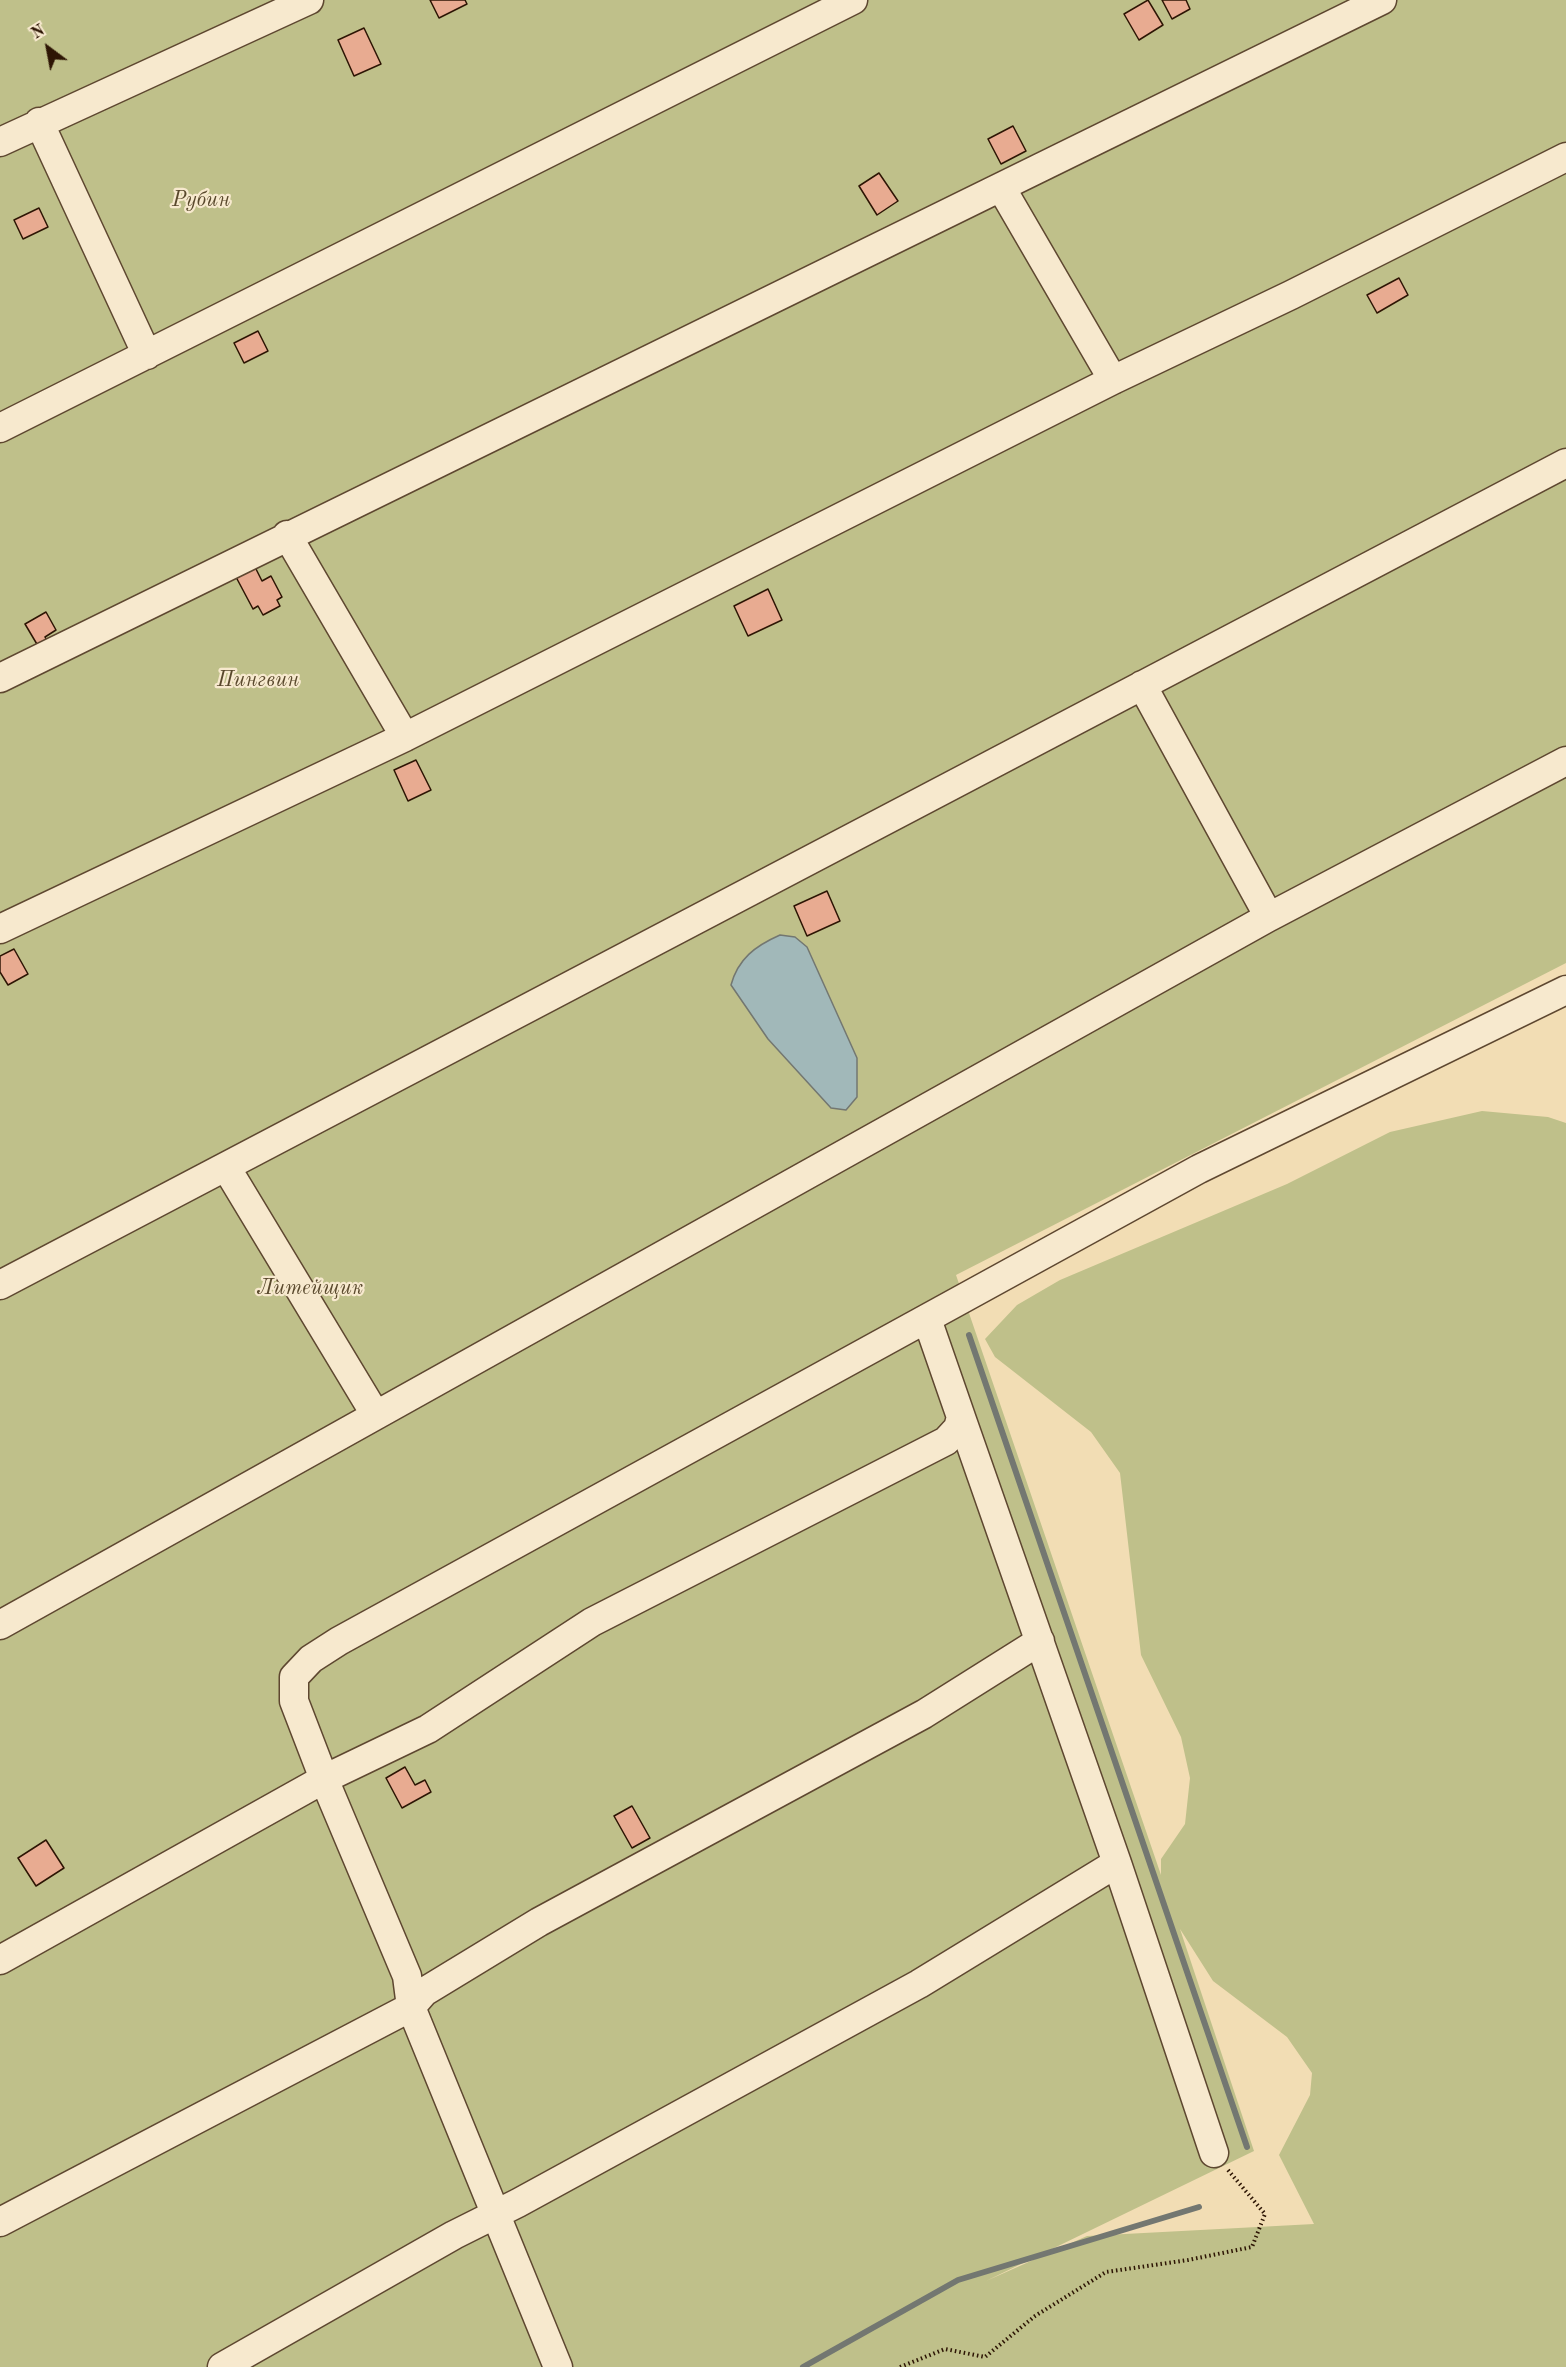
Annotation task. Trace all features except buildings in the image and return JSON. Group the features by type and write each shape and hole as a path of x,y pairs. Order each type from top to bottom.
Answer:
{"street":[{"path":"0,142 39,122 309,0"},
{"path":"0,678 811,278 1002,189 1382,0"},
{"path":"0,428 843,2"},
{"path":"39,122 147,355"},
{"path":"0,929 405,737 1113,381 1291,295 1566,157"},
{"path":"1002,189 1113,381"},
{"path":"0,1285 1566,463"},
{"path":"287,535 405,737"},
{"path":"1142,685 1269,917"},
{"path":"0,1624 1269,917 1566,761"},
{"path":"558,2367 411,2007 406,1976 294,1701 294,1677 310,1659 339,1641 1199,1169 1566,990"},
{"path":"226,1167 375,1414"},
{"path":"927,1319 1117,1863 1214,2153"},
{"path":"0,1960 324,1779 428,1729 592,1622 946,1441 958,1428 961,1417"},
{"path":"0,2222 411,2007 424,1992 539,1922 924,1714 1040,1641"},
{"path":"222,2367 454,2235 919,1984 1117,1863"}],"path":[{"path":"900,2367 945,2349 986,2357 1035,2316 1106,2272 1188,2260 1252,2247 1265,2214 1214,2153"}],"green space":[{"path":"0,0 1566,0 1566,963 956,1275 1161,1875 1161,1859 1185,1824 1190,1778 1181,1737 1141,1655 1120,1473 1091,1432 995,1357 985,1339 1017,1305 1060,1280 1287,1184 1390,1132 1482,1111 1548,1117 1566,1123 1566,2367 0,2367","holes":["1180,1929 1213,1981 1287,2037 1312,2073 1310,2095 1279,2155 1314,2224 1087,2236 986,2281 1254,2151"]}],"water":[{"path":"780,935 795,937 807,947 857,1058 857,1097 846,1110 831,1108 768,1039 731,985 738,968 749,954"}],"waterway":[{"path":"969,1335 1247,2147"},
{"path":"803,2367 958,2280 1199,2207"}],"park label":[{"name":"Рубин","path":"201,200"},
{"name":"Пингвин","path":"258,680"},
{"name":"Литейщик","path":"310,1288"}]}
